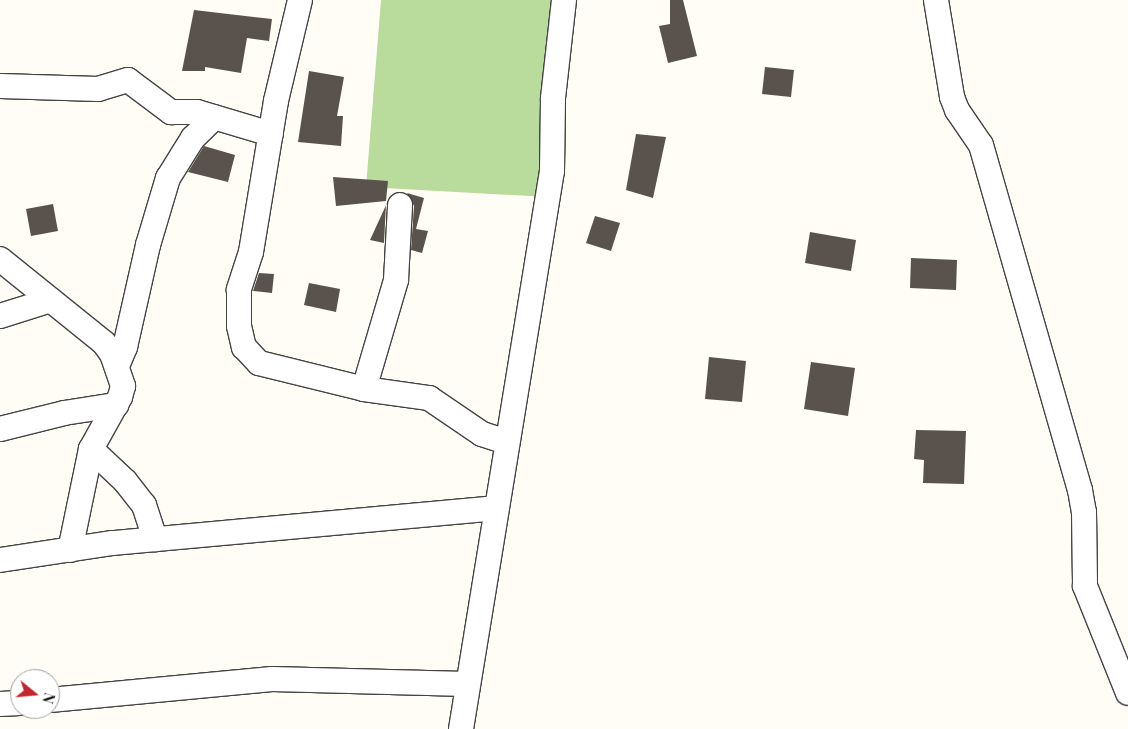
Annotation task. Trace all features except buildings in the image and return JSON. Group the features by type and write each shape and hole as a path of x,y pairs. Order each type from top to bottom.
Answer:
{"street":[{"path":"300,0 286,53 251,252 239,290 239,326 244,348 259,363 364,389 428,398 482,434 506,442"},
{"path":"461,729 506,442 552,171 553,98 564,0"},
{"path":"936,0 952,97 957,110 981,145 1080,490 1084,512 1085,586 1128,693"},
{"path":"0,86 98,89 128,80 136,83 155,103 171,112 189,110 271,134"},
{"path":"117,366 126,347 159,202 168,178 193,138 215,117"},
{"path":"364,389 396,280 400,205"},
{"path":"0,259 104,343 117,366 123,386 116,405 91,449 70,550"},
{"path":"0,316 51,300"},
{"path":"0,430 64,413 116,405"},
{"path":"91,449 125,481 144,505 155,539"},
{"path":"0,560 155,539 496,508"},
{"path":"60,699 272,679 467,684"}],"green space":[{"path":"381,0 564,0 548,197 366,187"}]}
